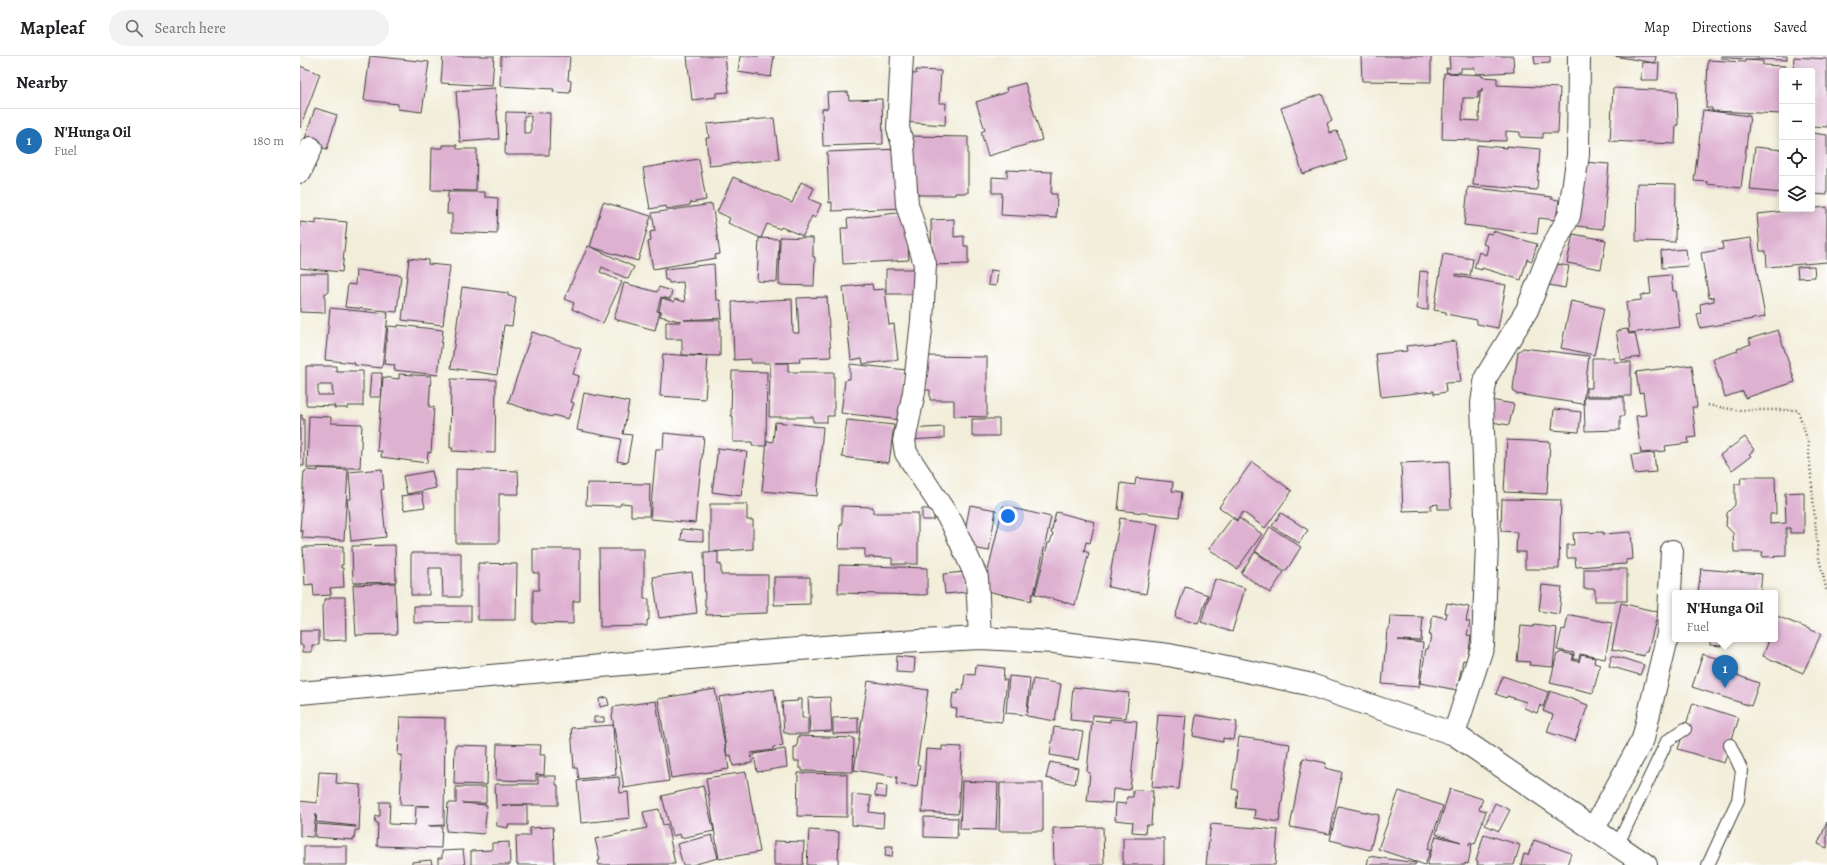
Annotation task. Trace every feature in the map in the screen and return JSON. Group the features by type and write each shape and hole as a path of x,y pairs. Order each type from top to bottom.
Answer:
{"street":[{"path":"902,56 898,128 903,145 907,204 925,264 922,321 914,392 904,441 906,453 952,523 977,578 980,638"},
{"path":"1454,734 1483,645 1487,544 1482,403 1486,377 1527,310 1551,250 1569,216 1578,155 1579,56"},
{"path":"300,172 311,148"},
{"path":"1593,830 1643,739 1668,634 1672,551"},
{"path":"300,693 724,655 861,644 980,638 1054,642 1169,654 1308,684 1454,734 1646,865"}],"lane":[{"path":"1617,846 1667,741 1684,729"},
{"path":"1708,865 1738,800 1742,771 1730,746"}],"path":[{"path":"1708,405 1736,410 1798,410 1808,442 1818,554 1827,592"}],"building":[{"path":"370,56 429,62 422,112 398,109 398,104 364,100"},
{"path":"443,56 494,56 492,86 441,83"},
{"path":"501,56 570,56 568,80 571,81 570,93 553,92 554,89 500,86"},
{"path":"687,56 725,56 729,92 716,93 716,97 692,100"},
{"path":"740,56 774,56 771,77 738,72"},
{"path":"1361,56 1431,56 1431,82 1362,81"},
{"path":"1449,56 1513,56 1514,72 1476,74 1475,68 1461,68 1461,72 1447,73 1446,68 1450,68"},
{"path":"1534,56 1550,56 1550,63 1535,64"},
{"path":"1614,56 1656,56 1655,63"},
{"path":"1721,56 1787,56 1787,60 1721,58"},
{"path":"1794,57 1827,59 1827,127 1815,126 1815,68 1793,68"},
{"path":"1708,60 1745,62 1745,60 1763,61 1763,65 1785,66 1785,68 1779,68 1779,114 1712,111 1712,108 1706,108"},
{"path":"1642,62 1659,63 1658,80 1641,80"},
{"path":"300,66 320,74 300,128"},
{"path":"916,70 941,71 939,103 946,103 945,125 902,122 905,73 916,74"},
{"path":"1444,73 1482,75 1482,77 1497,78 1497,85 1560,88 1558,133 1543,133 1543,138 1520,137 1520,132 1506,131 1506,141 1442,139","holes":["1482,88 1482,92 1480,92 1479,121 1462,120 1463,98 1478,98 1478,91 1481,91"]},
{"path":"1025,83 1042,140 988,156 981,132 985,130 976,102 1007,92 1006,88"},
{"path":"495,88 499,139 460,142 456,91"},
{"path":"1613,88 1677,91 1678,125 1676,125 1675,144 1610,141"},
{"path":"848,92 849,100 882,99 883,144 823,146 822,109 828,108 827,93"},
{"path":"1322,94 1332,121 1327,123 1330,133 1337,131 1347,160 1303,174 1281,108"},
{"path":"315,108 337,115 327,149 304,142"},
{"path":"1703,110 1750,116 1741,188 1694,181"},
{"path":"506,112 550,113 549,155 505,155","holes":["524,116 531,116 531,133 524,133"]},
{"path":"774,118 779,159 709,166 706,138 709,138 707,124"},
{"path":"1815,133 1827,135 1827,195 1815,194"},
{"path":"908,136 968,137 968,193 955,193 955,195 907,195"},
{"path":"443,145 457,145 457,149 477,149 476,191 431,190 432,148 443,148"},
{"path":"1477,145 1540,149 1537,190 1473,185"},
{"path":"1755,147 1779,150 1779,193 1750,190"},
{"path":"900,149 904,208 832,211 832,202 829,203 827,152"},
{"path":"699,159 706,200 690,203 690,205 667,209 666,206 650,209 643,168"},
{"path":"1583,162 1609,164 1603,229 1577,226"},
{"path":"1007,170 1052,172 1051,194 1057,194 1056,218 1001,215 1002,193 992,193 992,177 1007,178"},
{"path":"733,177 792,203 801,182 814,188 809,199 821,204 815,218 812,216 803,236 781,227 780,229 767,224 761,238 728,223 730,218 717,212"},
{"path":"1637,183 1676,184 1675,242 1636,241"},
{"path":"1468,187 1552,197 1551,199 1559,200 1556,220 1539,218 1537,234 1464,225"},
{"path":"448,192 485,192 485,197 498,198 497,234 452,232 452,214 447,214"},
{"path":"603,202 651,216 638,261 591,247 634,267 628,279 602,267 600,272 622,282 603,323 572,309 574,303 564,299 588,246 590,247"},
{"path":"712,204 720,254 715,255 716,258 653,269 648,242 651,241 650,232 655,231 652,213"},
{"path":"1827,207 1827,262 1767,267 1766,251 1760,251 1757,214 1779,212 1815,212 1815,208"},
{"path":"905,212 909,260 843,264 841,228 848,228 847,219"},
{"path":"316,219 347,222 342,272 300,268 300,222 316,224"},
{"path":"954,219 954,237 964,236 964,246 968,246 968,264 932,265 931,220"},
{"path":"1493,231 1537,244 1532,261 1527,259 1521,280 1482,268 1482,270 1474,268 1479,252 1486,255 1488,246 1483,244 1487,233 1492,234"},
{"path":"1573,234 1606,240 1601,269 1567,263"},
{"path":"780,237 813,238 813,257 815,257 814,286 779,285"},
{"path":"759,238 779,239 777,282 757,281"},
{"path":"1751,238 1765,317 1700,328 1697,314 1701,313 1700,304 1714,301 1714,297 1709,298 1701,253 1723,249 1722,242"},
{"path":"1686,249 1688,266 1662,268 1661,251"},
{"path":"1443,254 1473,259 1470,276 1456,274 1456,276 1506,285 1498,328 1477,324 1477,320 1434,310"},
{"path":"409,258 428,260 428,264 450,266 443,325 402,320"},
{"path":"1550,263 1569,266 1565,288 1549,285 1550,282 1547,282"},
{"path":"714,264 716,300 720,300 722,318 684,320 720,320 720,356 682,355 682,339 666,339 666,322 681,322 680,320 660,316 662,312 659,311 662,298 674,302 675,299 685,302 683,282 669,283 668,280 665,280 664,269"},
{"path":"1814,266 1815,277 1798,278 1797,267"},
{"path":"886,269 917,269 914,294 886,294"},
{"path":"356,270 401,275 397,312 345,307 348,284 355,285"},
{"path":"990,270 998,271 996,286 988,285"},
{"path":"1420,271 1428,272 1428,310 1417,309"},
{"path":"300,273 328,273 328,293 325,293 325,313 300,312"},
{"path":"1671,275 1673,291 1676,291 1680,327 1629,333 1626,302 1641,300 1641,295 1651,294 1649,277"},
{"path":"624,283 657,292 659,287 672,291 670,299 661,297 657,311 660,312 655,330 614,319"},
{"path":"872,284 873,290 885,289 889,325 894,324 898,360 863,364 862,358 851,360 843,287"},
{"path":"462,287 508,293 508,296 516,297 512,326 504,325 497,375 451,368"},
{"path":"827,297 831,357 799,358 800,362 775,363 788,363 788,372 834,372 834,416 827,416 827,422 813,422 813,417 769,417 770,363 751,363 751,359 734,360 732,302 792,299 793,333 799,333 797,298"},
{"path":"1571,301 1604,308 1594,355 1561,348"},
{"path":"330,308 388,314 382,368 325,360"},
{"path":"398,325 443,330 438,375 394,370 395,365 384,364 388,326 398,327"},
{"path":"1627,329 1629,334 1635,333 1640,357 1621,360 1616,331"},
{"path":"1778,330 1795,382 1745,398 1743,391 1725,397 1713,359 1738,351 1737,349 1751,344 1749,339"},
{"path":"532,332 581,349 573,374 579,376 571,402 574,403 568,419 553,415 552,417 508,403"},
{"path":"1456,341 1461,382 1445,383 1446,392 1434,394 1434,391 1381,397 1376,354 1407,351 1406,346"},
{"path":"1523,348 1589,356 1583,404 1516,394 1513,389 1518,352"},
{"path":"663,354 708,357 705,399 660,396"},
{"path":"925,356 987,357 987,417 954,416 954,400 930,400 930,390 925,390"},
{"path":"1592,358 1614,358 1614,362 1631,362 1631,396 1586,396 1586,388 1592,388"},
{"path":"850,364 907,370 901,420 841,413 845,381 850,379"},
{"path":"1692,365 1697,407 1692,407 1696,437 1688,438 1689,443 1665,446 1666,451 1641,453 1636,416 1646,415 1643,392 1639,393 1636,372"},
{"path":"306,366 336,366 336,371 363,371 363,406 334,408 335,406 306,405","holes":["318,385 332,385 333,395 318,395"]},
{"path":"732,371 767,372 766,446 752,446 752,442 733,442 733,416 731,416"},
{"path":"371,373 382,373 381,397 369,397"},
{"path":"399,374 431,376 429,407 434,407 431,453 428,452 427,463 381,457 382,451 377,451 383,377 399,379"},
{"path":"451,379 496,380 495,453 452,451 453,448 450,448"},
{"path":"584,393 629,402 623,434 632,435 627,463 617,461 621,439 577,430"},
{"path":"1584,397 1624,397 1624,416 1620,416 1620,430 1585,431"},
{"path":"1490,400 1514,404 1509,425 1486,421"},
{"path":"1554,409 1581,412 1579,432 1552,430"},
{"path":"300,415 302,415 302,419 304,419 304,466 300,466"},
{"path":"309,416 331,417 331,423 362,424 360,468 307,468"},
{"path":"972,419 999,419 999,436 972,436"},
{"path":"847,420 894,425 889,463 842,457"},
{"path":"775,422 823,427 817,496 762,491 767,441 773,442"},
{"path":"944,427 944,438 909,440 908,429"},
{"path":"664,433 704,437 695,523 650,519 656,449 663,449"},
{"path":"1745,437 1754,450 1749,454 1751,456 1732,470 1720,455"},
{"path":"1507,440 1550,442 1547,494 1504,492"},
{"path":"718,448 747,452 741,496 712,492"},
{"path":"1654,453 1656,472 1634,474 1631,455"},
{"path":"1449,461 1451,509 1438,509 1438,504 1431,505 1431,510 1403,511 1401,463"},
{"path":"1252,462 1292,491 1265,528 1243,512 1237,520 1219,507"},
{"path":"318,468 348,470 344,540 302,538 303,531 300,531 304,472 306,470 318,471"},
{"path":"382,469 384,489 381,490 386,537 351,541 347,499 351,499 349,472"},
{"path":"456,469 518,471 519,494 499,494 499,543 456,543"},
{"path":"432,471 436,488 407,494 403,476"},
{"path":"1741,477 1775,477 1776,514 1770,514 1770,524 1786,523 1785,493 1804,492 1804,533 1790,533 1790,528 1786,528 1786,556 1762,557 1763,552 1734,552 1733,533 1726,526 1727,513 1735,505 1735,484 1740,485"},
{"path":"1136,478 1173,482 1172,491 1182,492 1179,517 1118,510 1121,483 1135,485"},
{"path":"587,483 650,484 649,516 631,516 631,504 621,503 620,506 586,505"},
{"path":"422,493 425,507 404,510 401,496"},
{"path":"1502,499 1561,500 1559,569 1525,569 1525,552 1516,552 1517,532 1501,531"},
{"path":"710,504 747,504 747,520 753,520 753,549 710,552"},
{"path":"970,505 996,510 989,551 962,546"},
{"path":"842,506 873,507 873,513 918,513 918,564 892,564 892,558 865,557 865,549 839,549 840,525 842,525"},
{"path":"1003,506 1051,517 1034,594 1032,594 1031,601 987,591 988,584 985,584"},
{"path":"922,509 934,509 934,520 922,520"},
{"path":"1056,512 1095,522 1090,543 1086,542 1084,551 1089,553 1075,605 1035,594 1048,543 1050,543 1053,534 1051,533"},
{"path":"1281,513 1308,530 1299,543 1272,526"},
{"path":"1120,518 1158,524 1146,594 1108,587"},
{"path":"1232,518 1237,521 1239,518 1262,534 1237,569 1209,549"},
{"path":"1270,527 1301,547 1286,571 1255,551"},
{"path":"682,529 703,531 703,541 681,540"},
{"path":"1603,532 1603,534 1631,532 1633,559 1626,560 1626,564 1576,567 1575,558 1567,558 1567,545 1574,545 1573,533"},
{"path":"395,545 396,582 353,583 352,546"},
{"path":"343,546 343,565 341,565 341,568 343,568 344,587 330,588 331,595 314,596 313,584 305,585 303,547"},
{"path":"533,549 580,549 580,601 573,601 573,624 533,623 533,590 539,590 539,573 533,573"},
{"path":"599,549 644,549 644,599 649,599 649,620 647,620 647,626 600,627"},
{"path":"704,552 718,552 718,565 721,564 721,575 768,575 767,613 706,615"},
{"path":"1255,552 1284,572 1270,593 1241,573"},
{"path":"411,553 461,553 461,597 443,597 442,568 429,568 429,595 411,595"},
{"path":"478,563 517,564 516,620 478,620"},
{"path":"839,565 927,568 927,595 838,593"},
{"path":"1584,569 1627,569 1627,601 1595,601 1595,589 1584,589"},
{"path":"1701,569 1762,574 1760,590 1698,590"},
{"path":"692,572 697,613 659,618 653,577"},
{"path":"965,572 967,592 945,594 943,574"},
{"path":"774,577 810,577 810,604 774,605"},
{"path":"1215,579 1245,588 1232,632 1201,622"},
{"path":"395,583 397,634 356,635 353,585"},
{"path":"1542,585 1562,587 1559,614 1539,611"},
{"path":"1185,587 1208,595 1198,624 1175,617"},
{"path":"330,597 345,597 346,640 323,641 322,606 324,606 324,599 330,599"},
{"path":"1447,603 1469,607 1466,621 1470,622 1467,635 1471,636 1467,661 1463,660 1457,690 1420,683 1426,649 1428,649 1431,636 1429,636 1433,615 1446,618 1447,613 1445,613"},
{"path":"1621,603 1658,612 1648,651 1645,651 1644,656 1612,649"},
{"path":"414,606 471,606 471,622 414,623"},
{"path":"1571,615 1612,623 1605,659 1580,654 1579,660 1573,659 1574,653 1557,650 1562,629 1565,630 1568,616"},
{"path":"1390,616 1423,617 1421,641 1398,640 1423,643 1419,687 1382,684 1387,630 1389,630"},
{"path":"1778,616 1821,634 1803,673 1763,656 1768,643 1766,642 1778,642"},
{"path":"1534,625 1557,628 1553,667 1529,665 1530,662 1517,661 1521,626 1533,627"},
{"path":"300,631 319,631 319,645 312,645 312,652 303,652 303,645 300,645"},
{"path":"1710,642 1722,642 1721,646 1710,645"},
{"path":"1560,652 1574,655 1572,660 1579,662 1581,655 1595,658 1594,663 1600,665 1593,693 1550,683 1557,654"},
{"path":"1703,654 1737,665 1733,674 1759,683 1751,706 1692,687"},
{"path":"1612,655 1644,665 1640,675 1609,666"},
{"path":"897,656 915,658 914,673 896,672"},
{"path":"976,665 1004,668 1003,680 1007,680 1002,722 956,717 957,709 951,708 953,693 958,694 958,689 963,690 965,674 975,675"},
{"path":"1009,676 1030,678 1027,713 1033,679 1061,684 1055,721 1027,715 1006,713"},
{"path":"1503,676 1548,692 1543,707 1540,705 1537,713 1524,708 1526,702 1507,696 1506,698 1496,694"},
{"path":"868,681 928,690 917,764 920,765 917,787 896,784 897,777 854,770"},
{"path":"1073,687 1129,693 1126,718 1093,715 1092,720 1110,722 1110,719 1137,721 1130,790 1113,789 1112,803 1087,801 1090,773 1087,772 1092,722 1070,720"},
{"path":"715,689 729,769 671,778 658,699"},
{"path":"774,689 783,746 773,747 773,750 751,753 752,763 733,766 731,755 727,756 719,697"},
{"path":"1550,691 1588,705 1575,741 1547,732 1553,715 1543,711"},
{"path":"607,697 609,705 600,707 599,699"},
{"path":"830,697 832,731 810,732 808,698"},
{"path":"797,699 802,699 802,718 808,718 808,734 784,733 782,702 798,701"},
{"path":"656,701 669,781 624,788 612,715 613,707"},
{"path":"1693,703 1739,718 1724,763 1678,749"},
{"path":"1158,714 1186,716 1179,789 1152,787"},
{"path":"1196,715 1237,722 1234,740 1223,738 1223,742 1193,736"},
{"path":"400,717 445,718 444,825 428,826 442,826 441,848 377,846 378,823 375,822 376,816 380,816 380,802 390,802 389,824 415,825 416,806 430,806 400,805 402,755 398,755"},
{"path":"594,717 604,717 604,722 594,722"},
{"path":"858,717 858,733 833,734 833,718"},
{"path":"613,725 616,775 579,779 577,768 574,768 571,728"},
{"path":"1054,727 1083,732 1078,760 1050,755"},
{"path":"798,736 854,738 853,772 802,771 802,768 799,768 799,761 794,761 794,747 797,747"},
{"path":"1239,737 1290,744 1279,822 1254,818 1255,810 1236,808 1238,790 1232,789"},
{"path":"497,744 541,745 540,755 545,755 544,775 536,774 536,781 496,780"},
{"path":"455,745 488,746 487,785 454,784"},
{"path":"942,746 962,747 958,814 922,812 926,749 942,750"},
{"path":"785,749 787,767 757,772 754,754"},
{"path":"1303,758 1326,763 1325,768 1342,772 1330,834 1290,827"},
{"path":"1050,762 1078,768 1075,784 1046,778"},
{"path":"319,772 337,773 336,783 361,785 359,830 355,830 354,840 315,837 316,824 356,827 316,822 317,814 313,837 300,836 300,801 317,803"},
{"path":"746,772 760,852 719,859 706,778"},
{"path":"798,773 847,774 847,817 797,816"},
{"path":"538,776 556,776 556,785 558,785 558,805 527,805 527,825 508,825 508,828 497,826 495,784 538,784"},
{"path":"619,777 620,793 628,792 630,818 581,823 577,781"},
{"path":"962,781 998,783 996,830 960,829"},
{"path":"1000,783 1043,783 1043,831 999,831"},
{"path":"876,785 887,786 886,798 875,796"},
{"path":"703,786 714,831 681,838 680,834 672,836 662,796"},
{"path":"456,787 486,787 486,803 462,803 487,805 484,834 446,831 448,803 456,803"},
{"path":"1450,789 1483,799 1479,809 1486,811 1475,844 1470,842 1469,846 1470,843 1472,844 1468,864 1427,865 1436,836 1461,842 1436,834"},
{"path":"1133,790 1153,791 1151,825 1146,825 1145,833 1132,832 1133,822 1115,820 1116,803 1126,804 1127,797 1133,797"},
{"path":"1399,791 1443,806 1428,849 1431,849 1425,865 1378,849"},
{"path":"852,794 871,796 869,812 884,814 883,828 852,825"},
{"path":"1495,803 1510,810 1499,831 1485,825"},
{"path":"1338,806 1379,815 1370,850 1330,840"},
{"path":"659,809 663,825 667,824 675,864 599,865 598,861 600,860 595,839 647,828 643,812"},
{"path":"924,817 958,818 957,838 924,837"},
{"path":"1827,822 1827,848 1818,844"},
{"path":"1211,824 1278,830 1275,865 1206,865"},
{"path":"553,827 555,865 517,865 516,836 530,836 530,828"},
{"path":"1103,827 1104,865 1054,865 1053,828"},
{"path":"809,830 839,832 838,865 807,865"},
{"path":"1484,834 1520,845 1514,865 1477,865 1478,862 1476,861"},
{"path":"712,835 718,858 692,865 683,865 677,844"},
{"path":"1123,838 1164,838 1164,865 1123,865"},
{"path":"1534,840 1571,853 1567,865 1521,865 1524,854 1528,855"},
{"path":"774,841 804,842 803,865 774,865"},
{"path":"509,842 510,865 471,865 471,851 492,850 492,843"},
{"path":"304,846 347,846 347,865 304,865"},
{"path":"886,846 893,846 892,857 885,856"},
{"path":"463,850 465,865 438,865 438,858 442,858 442,851"},
{"path":"1369,856 1416,863 1415,865 1367,865"},
{"path":"431,860 432,865 412,865 412,862"}],"place":[{"name":"N'Hunga Oil","path":"1725,688"}]}
